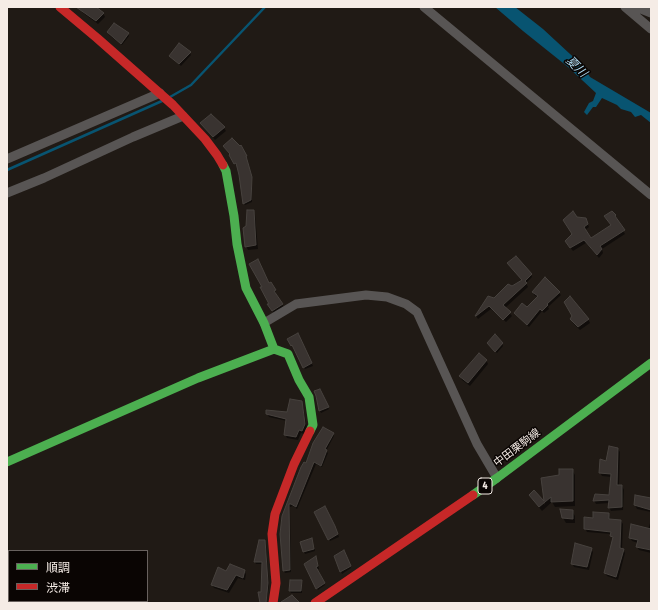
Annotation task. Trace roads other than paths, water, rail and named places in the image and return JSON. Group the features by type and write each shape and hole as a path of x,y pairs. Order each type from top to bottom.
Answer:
{"street":[{"path":"60,7 170,102 205,139 217,155 226,171 234,216 237,244 246,288 264,323 274,349"},
{"path":"424,7 651,195"},
{"path":"625,7 651,29"},
{"path":"636,7 651,13"},
{"path":"7,159 161,94"},
{"path":"7,193 183,116"},
{"path":"264,323 296,304 366,295 387,297 406,304 417,312 477,444 497,478"},
{"path":"7,462 198,378 274,349 288,354 299,380 309,397 313,425 294,464 275,514 272,534 276,583 273,603"},
{"name":"中田栗駒線","path":"315,603 497,478 651,363"}],"water":[{"name":"夏川","path":"495,7 515,7 543,29 583,66 590,77 651,113 651,123 641,115 635,117 631,112 621,109 617,105 602,98 596,107 593,107 587,115 584,112 589,103 593,101 596,93 568,67"}],"waterway":[{"path":"170,97 191,85 265,7"},
{"path":"7,170 162,101"}]}
